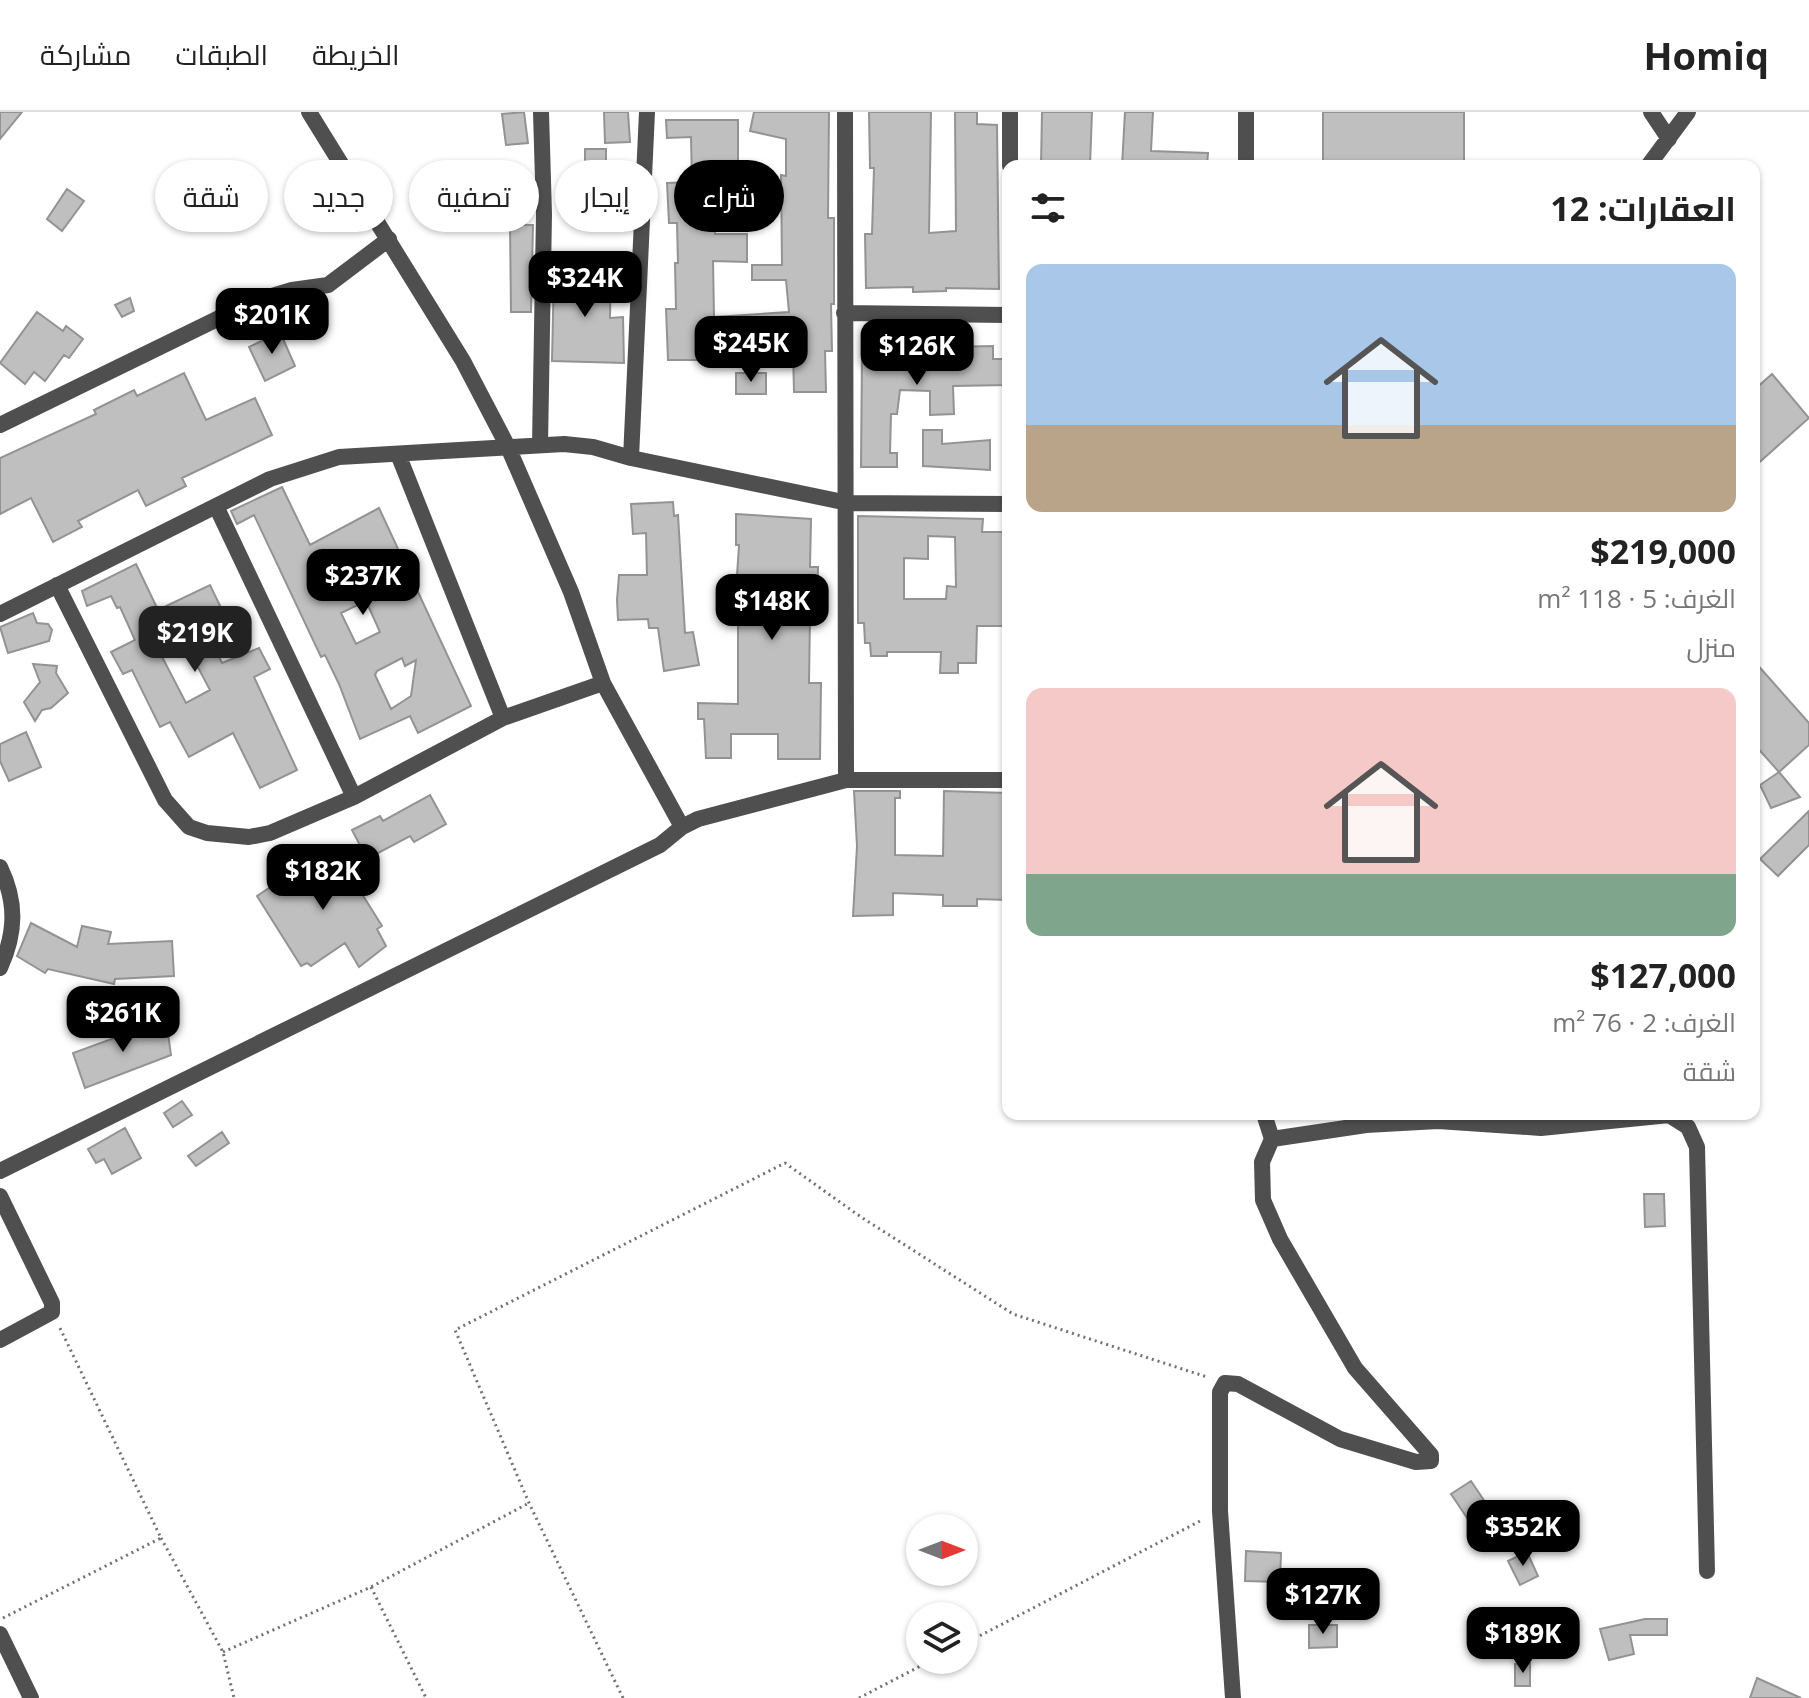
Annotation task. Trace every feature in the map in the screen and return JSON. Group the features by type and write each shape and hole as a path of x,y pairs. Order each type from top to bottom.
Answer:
{"street":[{"path":"309,112 463,361 508,447 571,592 603,683 682,827"},
{"path":"540,445 544,214 541,112"},
{"path":"631,458 647,112"},
{"path":"845,112 844,313 848,503 846,780"},
{"path":"1010,112 1010,160"},
{"path":"1246,112 1246,160"},
{"path":"1651,112 1669,139"},
{"path":"1653,160 1688,112"},
{"path":"0,425 252,302 292,290 328,285 389,239"},
{"path":"844,313 1002,315"},
{"path":"0,614 270,479 339,457 540,445 593,447 631,458 848,503 1002,504"},
{"path":"398,454 503,718"},
{"path":"216,506 354,797"},
{"path":"57,585 165,800 189,827 227,837 270,833 354,797 503,718 603,683"},
{"path":"0,1171 660,845 682,827 698,819 846,780 1002,780"},
{"path":"0,867 13,909 13,932 0,968"},
{"path":"1233,1698 1220,1511 1220,1392 1225,1383 1238,1384 1340,1439 1416,1462 1431,1461 1431,1455 1355,1368 1280,1239 1263,1200 1262,1162 1272,1139 1266,1120"},
{"path":"1272,1139 1366,1125 1438,1121 1541,1128 1620,1120"},
{"path":"1677,1120 1688,1127 1697,1147 1707,1571"},
{"path":"0,1196 52,1303 52,1312 0,1340"},
{"path":"0,1634 31,1698"}],"path":[{"path":"623,1698 529,1503 455,1330 785,1163 861,1217 1013,1314 1225,1383"},
{"path":"52,1312 161,1538 223,1652 234,1698"},
{"path":"223,1652 371,1587 529,1503"},
{"path":"978,1637 1220,1511"},
{"path":"0,1620 161,1538"},
{"path":"371,1587 426,1698"},
{"path":"859,1698 906,1674"}],"building":[{"path":"0,112 22,112 0,139"},
{"path":"524,112 528,143 506,145 502,114"},
{"path":"604,112 628,112 630,142 605,143"},
{"path":"754,112 829,112 828,218 834,218 834,304 831,304 832,351 825,351 826,392 794,392 793,351 787,351 787,332 735,333 735,360 668,360 666,309 676,309 677,232 747,234 747,262 713,261 714,317 789,312 786,280 752,280 752,265 782,265 786,139 750,131"},
{"path":"869,112 931,112 929,233 956,231 955,112 977,112 977,124 997,125 999,289 946,288 946,291 913,292 913,287 866,288 865,234 872,234 874,168 870,168"},
{"path":"1042,112 1092,112 1090,160 1041,160"},
{"path":"1125,112 1153,112 1151,151 1208,153 1207,160 1122,160"},
{"path":"1323,112 1464,112 1464,160 1323,160"},
{"path":"666,120 738,120 738,160 692,160 691,137 667,138"},
{"path":"585,149 606,149 606,160 585,160"},
{"path":"667,183 674,183 674,223 669,223"},
{"path":"67,189 84,201 62,231 47,219"},
{"path":"510,232 533,232 531,312 511,312"},
{"path":"554,269 611,271 610,318 623,317 624,363 552,361"},
{"path":"130,298 134,311 122,317 115,305"},
{"path":"37,312 63,331 66,326 83,339 69,358 64,355 45,381 34,372 25,384 0,363"},
{"path":"280,332 295,366 265,381 249,347"},
{"path":"885,341 900,341 900,348 993,346 993,359 1002,359 1002,385 953,386 954,414 930,415 930,391 900,390 897,414 891,414 890,453 897,453 897,467 861,467 862,353 885,353"},
{"path":"184,373 206,420 255,398 272,435 182,478 186,486 146,506 138,490 78,521 82,527 53,542 31,498 0,514 0,458 96,414 94,410 134,390 137,396"},
{"path":"736,373 766,373 766,394 736,394"},
{"path":"1772,374 1809,418 1760,462 1760,385"},
{"path":"923,430 942,430 942,444 990,440 990,470 923,466"},
{"path":"282,487 310,545 379,508 471,706 418,733 410,716 360,739 339,684 325,655 321,657 254,515 237,524 231,511","holes":["366,601 380,632 356,644 341,613","402,658 405,666 416,660 411,696 391,709 375,675"]},
{"path":"673,502 674,516 678,515 685,633 693,632 699,665 664,671 658,628 649,628 648,619 618,620 617,600 619,575 647,575 646,533 633,534 631,504"},
{"path":"736,514 811,519 810,567 818,567 817,616 810,616 809,683 821,683 820,759 778,759 778,734 731,734 731,758 706,758 704,719 698,719 698,703 738,704 738,621 734,621 739,545 736,545"},
{"path":"858,516 983,519 982,532 1002,532 1002,626 977,626 976,663 958,663 958,673 940,673 941,652 887,652 887,656 871,656 870,643 865,643 864,623 858,623","holes":["928,536 955,537 956,587 947,586 946,599 904,599 904,558 928,559"]},
{"path":"136,564 158,610 210,585 228,622 207,633 222,663 259,648 270,669 254,677 297,770 260,788 233,733 189,757 170,722 160,727 132,670 123,674 111,652 135,640 120,607 117,608 111,596 87,606 82,591","holes":["183,639 210,690 186,703 159,651"]},
{"path":"33,613 37,623 48,624 52,630 49,641 8,653 0,627"},
{"path":"33,664 57,666 56,673 68,693 51,708 42,710 35,721 24,702 40,682"},
{"path":"1760,668 1809,723 1809,745 1779,772 1760,751"},
{"path":"26,732 41,767 9,781 0,761 0,744"},
{"path":"1779,772 1800,797 1771,808 1760,785"},
{"path":"854,791 900,791 900,798 895,798 895,855 943,856 944,791 1002,793 1002,900 977,899 977,906 943,906 943,895 893,893 893,915 853,916 857,846"},
{"path":"430,795 446,824 414,842 410,836 367,859 352,830 380,816 383,821"},
{"path":"1809,811 1809,845 1778,876 1760,859"},
{"path":"332,846 382,926 377,929 386,946 359,967 345,943 311,966 307,963 301,966 257,896"},
{"path":"31,923 77,947 82,926 111,932 108,944 172,941 174,976 115,979 114,984 48,969 45,973 17,956"},
{"path":"166,1019 171,1055 85,1088 73,1053"},
{"path":"182,1101 192,1115 173,1127 164,1113"},
{"path":"125,1128 141,1158 112,1174 104,1159 96,1163 88,1149"},
{"path":"222,1132 229,1143 196,1166 188,1156"},
{"path":"1644,1194 1664,1194 1665,1226 1645,1227"},
{"path":"1471,1481 1504,1530 1484,1543 1451,1494"},
{"path":"1246,1551 1281,1553 1280,1582 1245,1581"},
{"path":"1527,1552 1538,1576 1520,1585 1508,1561"},
{"path":"1645,1619 1667,1619 1667,1635 1630,1635 1634,1654 1609,1660 1600,1629"},
{"path":"1309,1625 1337,1625 1337,1647 1309,1648"},
{"path":"1530,1663 1530,1686 1515,1686 1515,1664"},
{"path":"1757,1678 1801,1698 1750,1698"}]}
